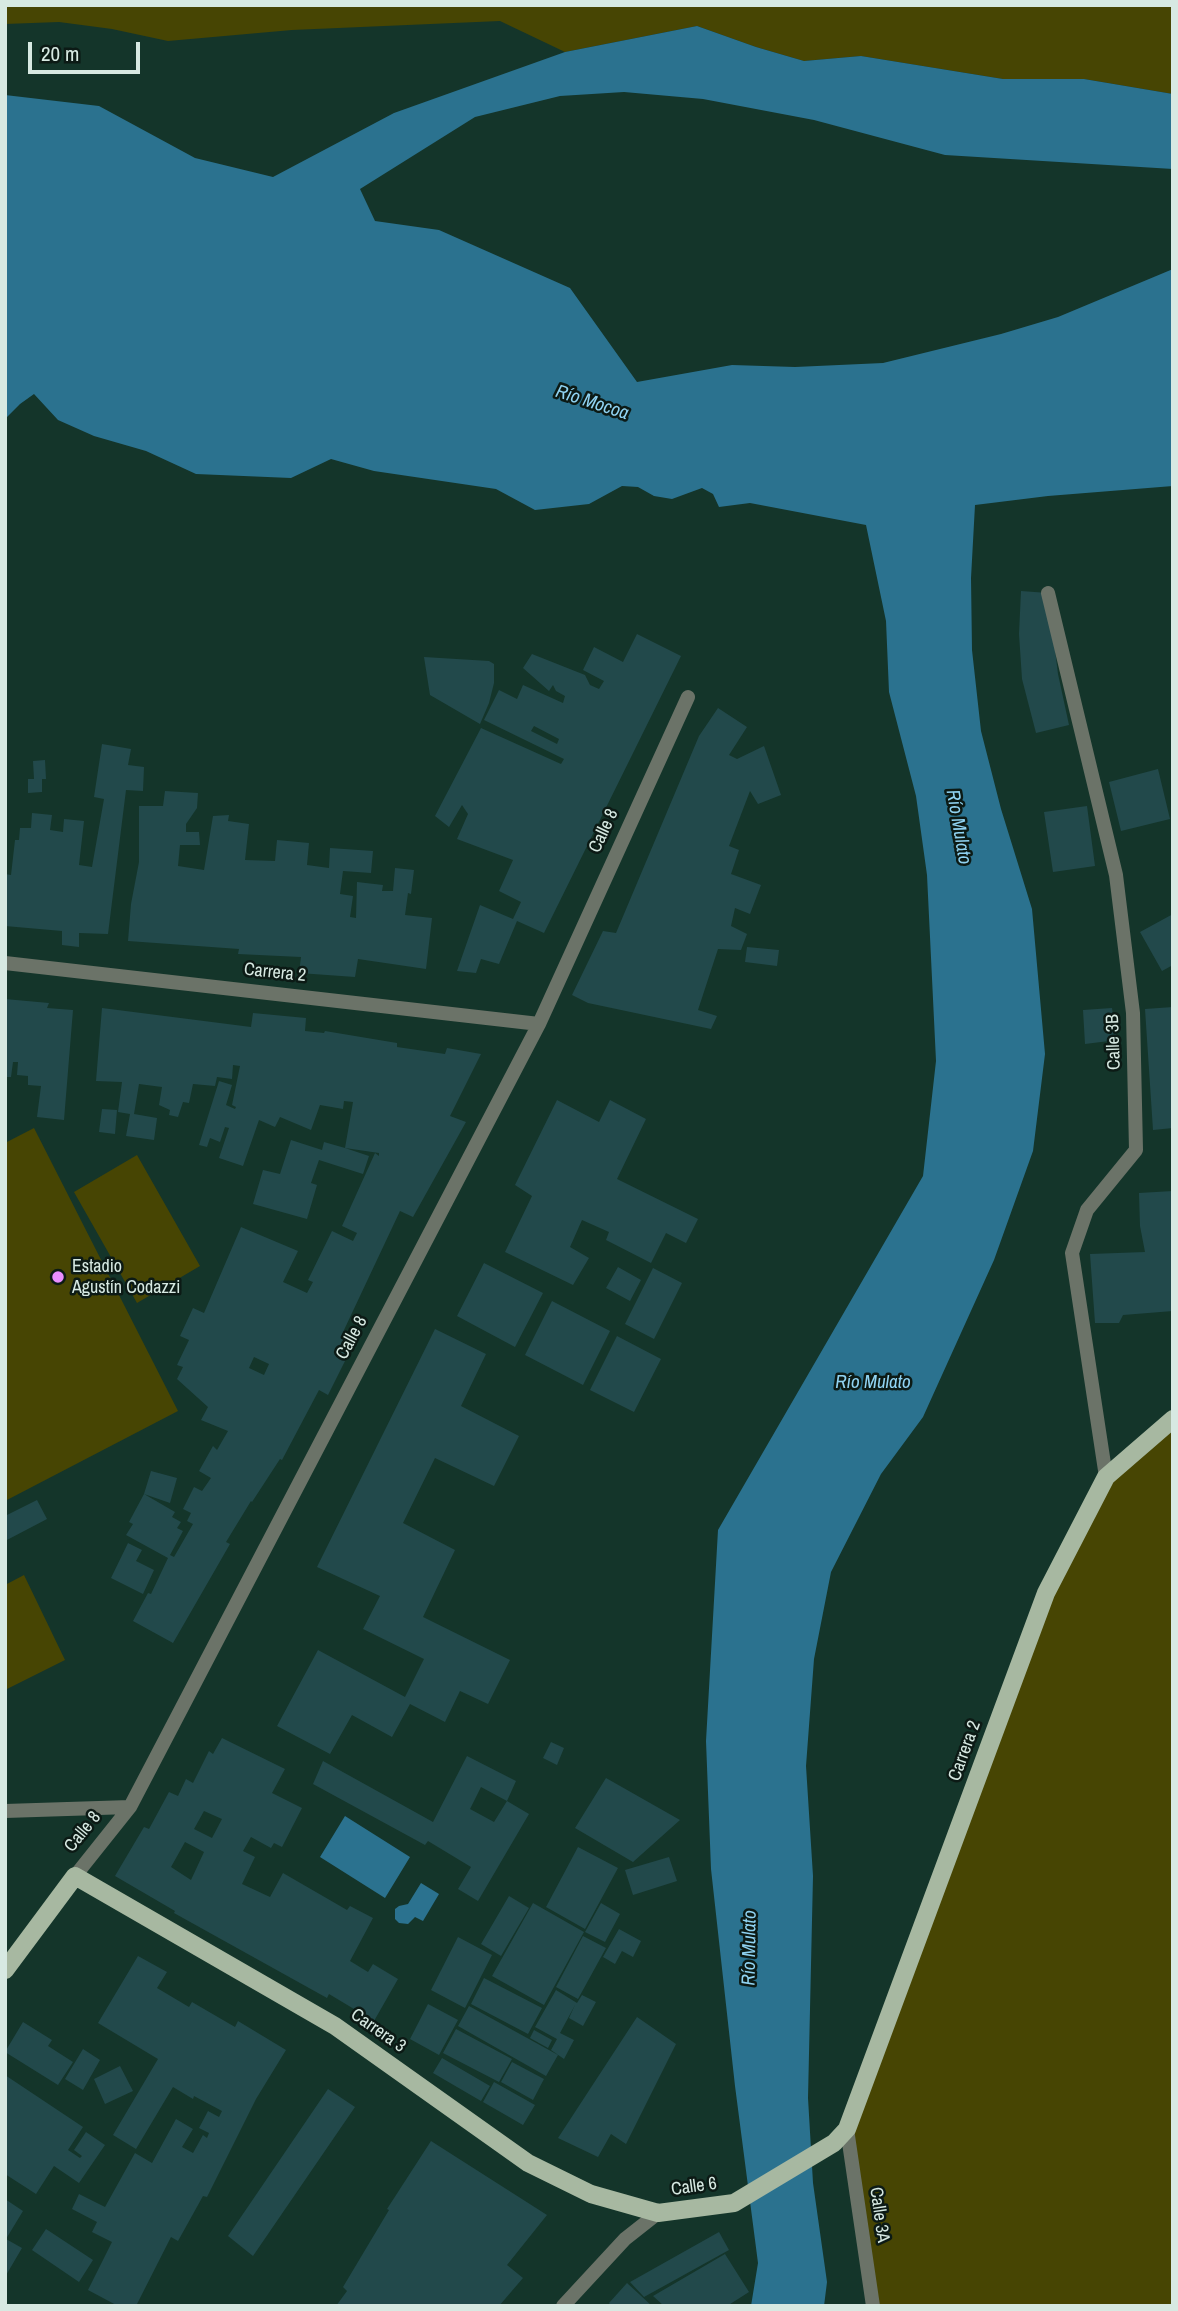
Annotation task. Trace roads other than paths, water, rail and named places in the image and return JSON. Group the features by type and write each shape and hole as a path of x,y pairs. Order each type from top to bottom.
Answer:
{"main road":[{"name":"Carrera 2","path":"847,2129 1046,1593 1106,1477 1173,1419"},
{"name":"Calle 8","path":"5,1970 75,1877"},
{"name":"Carrera 3","path":"75,1877 335,2026 528,2163 591,2194 658,2213"},
{"name":"Calle 6","path":"658,2213 734,2203 834,2143 847,2129"}],"street":[{"name":"Calle 3B","path":"1048,593 1116,874 1133,1013 1136,1150 1087,1210 1072,1253 1106,1477"},
{"name":"Calle 8","path":"75,1877 130,1807 540,1024 688,697"},
{"name":"Carrera 2","path":"5,963 540,1024"},
{"path":"5,1811 130,1807"},
{"name":"Calle 3A","path":"847,2129 873,2306"},
{"name":"Calle 6","path":"563,2306 625,2239 658,2213"}],"water":[{"path":"697,26 804,61 861,56 1003,79 1084,79 1173,94 1173,169 945,155 814,120 703,99 624,92 560,96 475,117 360,189 375,221 439,230 570,288 637,382 732,365 795,367 883,363 1058,317 1173,269 1173,486 975,505 971,578 972,650 981,731 1001,809 1032,909 1045,1054 1033,1151 994,1260 923,1417 881,1474 831,1572 814,1659 806,1766 813,1876 808,2098 813,2183 827,2282 824,2306 751,2306 758,2263 711,1869 706,1741 718,1530 923,1176 936,1061 927,875 916,796 889,692 886,621 866,525 750,503 719,507 713,494 702,488 672,499 654,496 638,487 622,486 589,504 535,510 496,489 374,471 331,459 291,478 196,474 146,451 94,436 58,420 34,394 5,419 5,95 99,106 195,158 273,177 394,113 565,52"},
{"path":"345,1816 410,1857 385,1898 320,1857"},
{"path":"421,1883 439,1894 423,1921 415,1917 408,1924 399,1923 395,1919 395,1909 408,1904"}],"place":[{"name":"Estadio Agustín Codazzi","path":"58,1277"}],"water label":[{"name":"Río Mocoa","path":"592,403"},
{"name":"Río Mulato","path":"958,827"},
{"name":"Río Mulato","path":"873,1383"},
{"name":"Río Mulato","path":"750,1948"}]}
